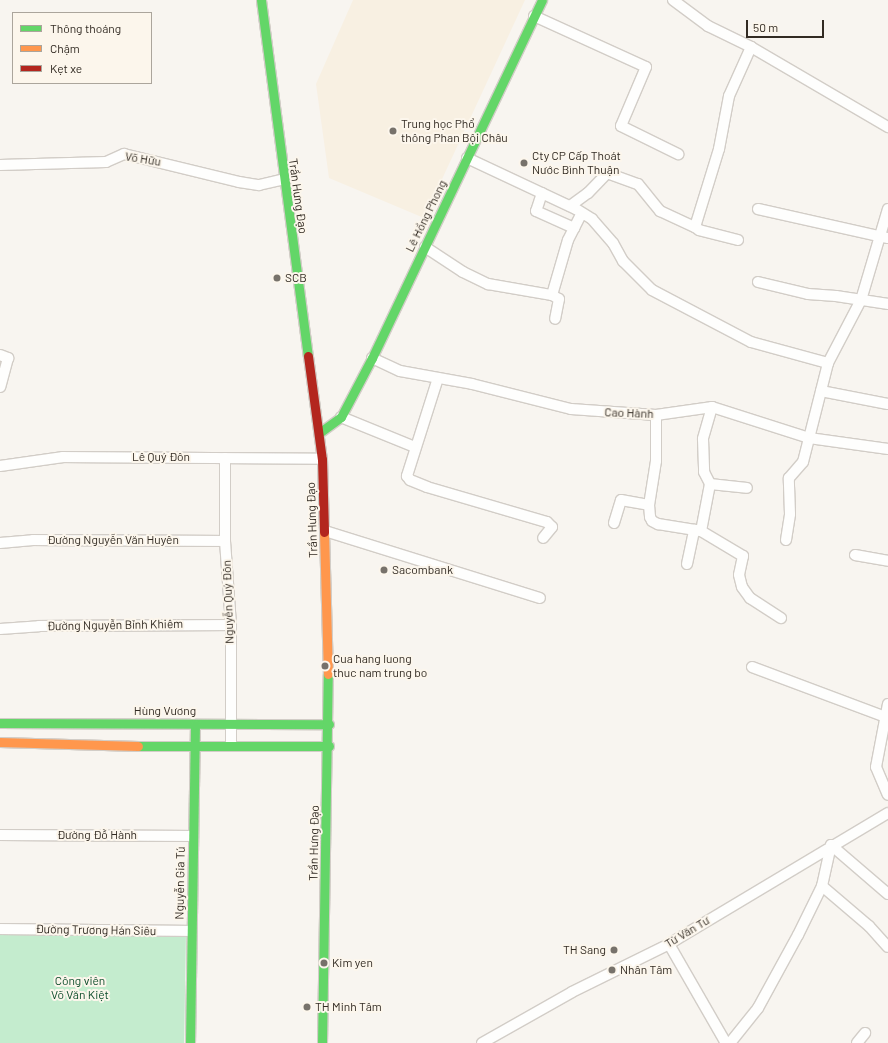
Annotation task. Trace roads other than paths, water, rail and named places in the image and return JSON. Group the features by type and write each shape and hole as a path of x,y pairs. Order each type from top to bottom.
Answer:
{"main road":[{"name":"Trần Hưng Đạo","path":"261,0 322,460 329,724 322,1043"},
{"name":"Lê Hồng Phong","path":"319,433 332,426 341,417 372,358 542,0"},
{"name":"Hùng Vương","path":"0,723 329,724"},
{"name":"Nguyễn Gia Tú","path":"190,1043 195,724"},
{"path":"0,742 194,746 329,746"}],"street":[{"path":"673,0 708,26 750,47 888,127"},
{"path":"534,16 646,68 621,126 678,154"},
{"path":"695,227 719,149 729,96 750,47"},
{"name":"Võ Hữu","path":"0,165 106,162 124,154 239,182 259,185 284,179"},
{"path":"467,158 570,206 592,219 614,243 623,261 652,290 751,342 828,363"},
{"path":"570,206 588,193 607,172 638,184 660,211 695,227 738,240"},
{"path":"542,193 536,211 574,228"},
{"path":"758,209 884,237"},
{"path":"786,540 790,514 788,478 801,467 828,363 861,300 884,237 888,209"},
{"path":"552,295 574,228 582,213"},
{"path":"425,247 463,272 488,284 552,295 560,299 555,319"},
{"path":"758,282 808,294 888,304"},
{"path":"0,355 8,358 0,387"},
{"name":"Cao Hành","path":"372,358 400,371 438,378 571,410 656,415 712,407 809,438 888,449"},
{"path":"438,378 407,476 410,480 547,522 552,527 543,538"},
{"path":"821,391 888,404"},
{"path":"687,564 710,484 704,472 702,459 703,439 712,407"},
{"path":"656,415 656,462 649,505 652,522 698,530 743,556 739,575 742,587 750,598 781,618"},
{"path":"341,417 416,447"},
{"name":"Lê Quý Đôn","path":"0,466 63,457 322,460"},
{"name":"Nguyễn Quý Đôn","path":"225,458 225,541 231,625 229,724 231,746"},
{"path":"710,484 747,488"},
{"path":"614,522 621,500 649,505"},
{"path":"325,531 540,598"},
{"name":"Đường Nguyễn Văn Huyên","path":"0,543 33,540 225,541"},
{"path":"854,555 888,561"},
{"name":"Đường Nguyễn Bỉnh Khiêm","path":"0,629 39,626 231,625"},
{"path":"752,667 886,717"},
{"path":"888,704 876,767 888,795"},
{"name":"Từ Văn Tư","path":"482,1043 572,992 669,944 831,845 888,813"},
{"name":"Đường Đỗ Hành","path":"0,835 193,836"},
{"path":"730,1043 758,1008 822,886 831,845 888,894"},
{"path":"822,886 869,926 888,947"},
{"name":"Đường Trương Hán Siêu","path":"0,929 191,931"},
{"path":"669,944 726,1043"},
{"path":"857,1043 865,1033"}],"place":[{"name":"Trung học Phổ thông Phan Bội Châu","path":"393,131"},
{"name":"Cty CP Cấp Thoát Nước Bình Thuận","path":"524,163"},
{"name":"SCB","path":"277,278"},
{"name":"Sacombank","path":"384,570"},
{"name":"Cua hang luong thuc nam trung bo","path":"325,666"},
{"name":"TH Sang","path":"614,950"},
{"name":"Kim yen","path":"324,963"},
{"name":"Nhân Tâm","path":"612,970"},
{"name":"TH Minh Tâm","path":"307,1007"}],"park label":[{"name":"Công viên Võ Văn Kiệt","path":"80,988"}]}
